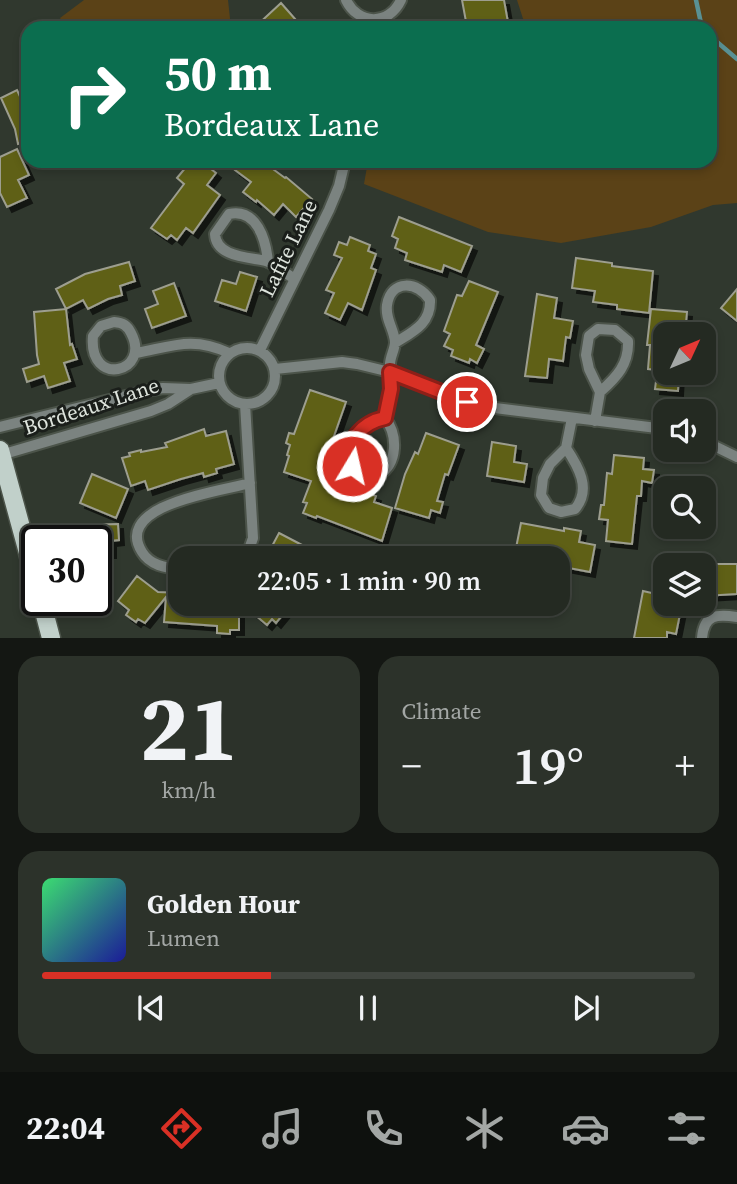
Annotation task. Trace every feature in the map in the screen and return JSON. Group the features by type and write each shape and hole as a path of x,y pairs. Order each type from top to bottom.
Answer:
{"main road":[{"path":"1,453 6,491 21,537"},
{"path":"45,616 51,638"}],"street":[{"path":"346,0 365,21"},
{"path":"376,21 391,14 401,0"},
{"name":"Lafite Lane","path":"260,350 339,186 343,168"},
{"path":"268,262 264,239 258,226 244,215 229,214 217,228 216,243 231,253 268,262 295,279"},
{"path":"385,418 367,424 356,434 349,455 356,471 375,476 387,468 393,454 392,429 385,418 391,389 390,372 395,343 386,313 390,295 398,287 403,285 420,288 430,300 428,315 418,329 395,343"},
{"path":"135,353 135,341 124,324 107,324 97,328 94,333 92,343 95,355 107,370 116,370 127,365 135,353 192,342 204,343 229,353"},
{"path":"596,421 600,391 587,362 587,343 589,336 598,329 615,330 628,341 627,352 619,375 600,391"},
{"path":"242,348 260,350 275,369 273,387 267,395 253,403 245,404 230,399 219,383 220,366 229,353 242,348"},
{"path":"275,369 342,362 390,372 487,407 653,428"},
{"name":"Bordeaux Lane","path":"1,453 151,411 191,390 219,383"},
{"name":"Bordeaux Lane","path":"0,426 163,388 191,390"},
{"path":"245,404 253,538 250,546"},
{"path":"566,448 579,468 583,491 581,502 575,509 561,512 549,508 542,498 541,490 546,470 566,448 572,418"},
{"path":"716,447 733,455 737,442"},
{"path":"168,567 157,565 144,555 137,540 137,532 143,520 161,507 250,483"},
{"path":"702,638 705,624 711,618 737,617"}],"shaded area":[{"path":"84,0 228,0 230,21 62,21 60,18"},
{"path":"517,0 737,0 737,203 713,205 651,227 561,243 488,232 364,184 367,168 717,168 717,21 524,21"}],"building":[{"path":"462,0 504,0 508,21 466,21"},
{"path":"281,3 297,21 262,21"},
{"path":"17,90 21,99 21,143 18,144 15,129 1,98"},
{"path":"17,149 21,158 21,168 26,168 29,175 18,180 27,198 7,207 0,193 0,157"},
{"path":"185,168 210,168 216,173 207,185 220,195 193,233 186,228 177,240 171,235 167,239 151,228 184,184 177,178"},
{"path":"271,168 312,199 296,217 283,204 274,215 243,192 251,182 235,170"},
{"path":"399,217 472,246 461,272 444,265 442,272 405,260 407,253 395,248 398,239 392,236"},
{"path":"350,237 370,245 368,251 376,254 371,268 376,270 362,310 348,303 340,320 325,313 334,293 326,290 342,258 334,255 339,242 347,245"},
{"path":"576,258 653,271 649,313 617,309 617,305 593,302 595,291 572,288"},
{"path":"129,262 135,281 120,286 122,295 88,309 83,300 66,309 56,289 85,274"},
{"path":"240,272 257,277 246,311 215,301 222,280 236,284"},
{"path":"469,281 498,292 476,345 484,349 477,363 451,356 453,350 444,346 450,334 444,331 457,295 462,296"},
{"path":"174,283 186,316 152,328 145,309 158,304 153,291"},
{"path":"737,289 737,321 721,308"},
{"path":"537,294 557,298 554,318 573,321 570,338 566,337 563,361 549,359 547,378 525,376"},
{"path":"66,309 70,345 72,344 77,359 64,363 70,381 48,388 44,376 27,382 23,369 39,364 34,312"},
{"path":"651,309 687,312 686,322 653,322 653,370 648,369 650,345 647,345"},
{"path":"656,385 678,385 678,391 655,389"},
{"path":"310,390 346,402 320,476 376,496 374,502 392,508 382,541 303,513 307,503 303,502 311,481 284,472 289,456 290,445 286,443 289,433 294,434"},
{"path":"204,429 206,436 226,431 234,464 216,469 217,473 204,477 203,473 148,490 145,481 131,486 122,458 141,450 167,447 165,443"},
{"path":"426,433 459,445 448,475 445,474 437,501 443,502 440,513 431,510 429,518 395,508 405,474 415,452 418,454"},
{"path":"492,442 516,446 514,462 527,464 524,482 487,476"},
{"path":"614,455 644,458 643,469 654,470 652,483 642,481 641,496 637,496 632,544 606,541 608,520 599,519 601,505 604,505 607,473 612,474"},
{"path":"92,474 128,489 116,518 80,503"},
{"path":"521,523 564,531 564,528 581,531 579,542 595,545 590,572 570,568 570,546 516,546"},
{"path":"118,524 119,540 112,541 112,525 79,525"},
{"path":"279,533 304,546 272,546"},
{"path":"716,564 737,564 737,594 716,595"},
{"path":"137,576 158,592 168,592 168,616 239,616 239,630 230,630 230,634 217,633 217,626 164,622 166,597 145,623 138,619 136,622 126,615 129,610 118,601"},
{"path":"643,591 653,593 653,616 680,616 676,634 667,632 667,638 634,638"},
{"path":"256,616 282,616 276,623 272,619 267,625"}],"waterway":[{"path":"696,0 700,21"},
{"path":"717,42 737,59"}],"route":[{"path":"352,466 349,455 356,434 367,424 385,418 390,404 390,372 467,402"}]}
